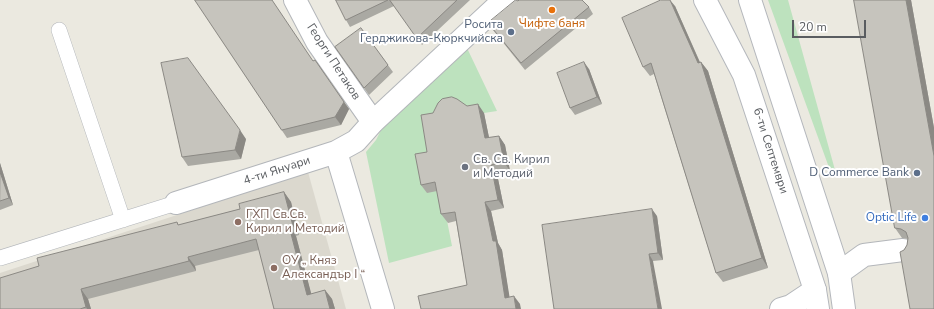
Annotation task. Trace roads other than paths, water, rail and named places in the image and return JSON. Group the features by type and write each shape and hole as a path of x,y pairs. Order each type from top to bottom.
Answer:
{"street":[{"name":"Георги Петаков","path":"295,0 317,42 372,122"},
{"name":"4-ти Януари","path":"176,203 336,152 356,141 372,122 504,0"},
{"name":"6-ти Септември","path":"705,0 744,75 816,299"},
{"path":"750,0 839,273 844,309"},
{"path":"336,152 383,309"},
{"path":"839,273 864,255 903,250"},
{"path":"781,309 816,299"}],"lane":[{"path":"59,30 123,220"},
{"name":"4-ти Януари","path":"0,258 176,203"}],"place":[{"name":"Чифте баня","path":"552,10"},
{"name":"Росита Герджикова-Кюркчийска","path":"511,32"},
{"name":"Св. Св. Кирил и Методий","path":"465,167"},
{"name":"D Commerce Bank","path":"917,173"},
{"name":"Optic Life","path":"925,218"},
{"name":"ГХП Св.Св. Кирил и Методий","path":"238,222"},
{"name":"ОУ „ Княз Александър I “","path":"274,268"}]}
